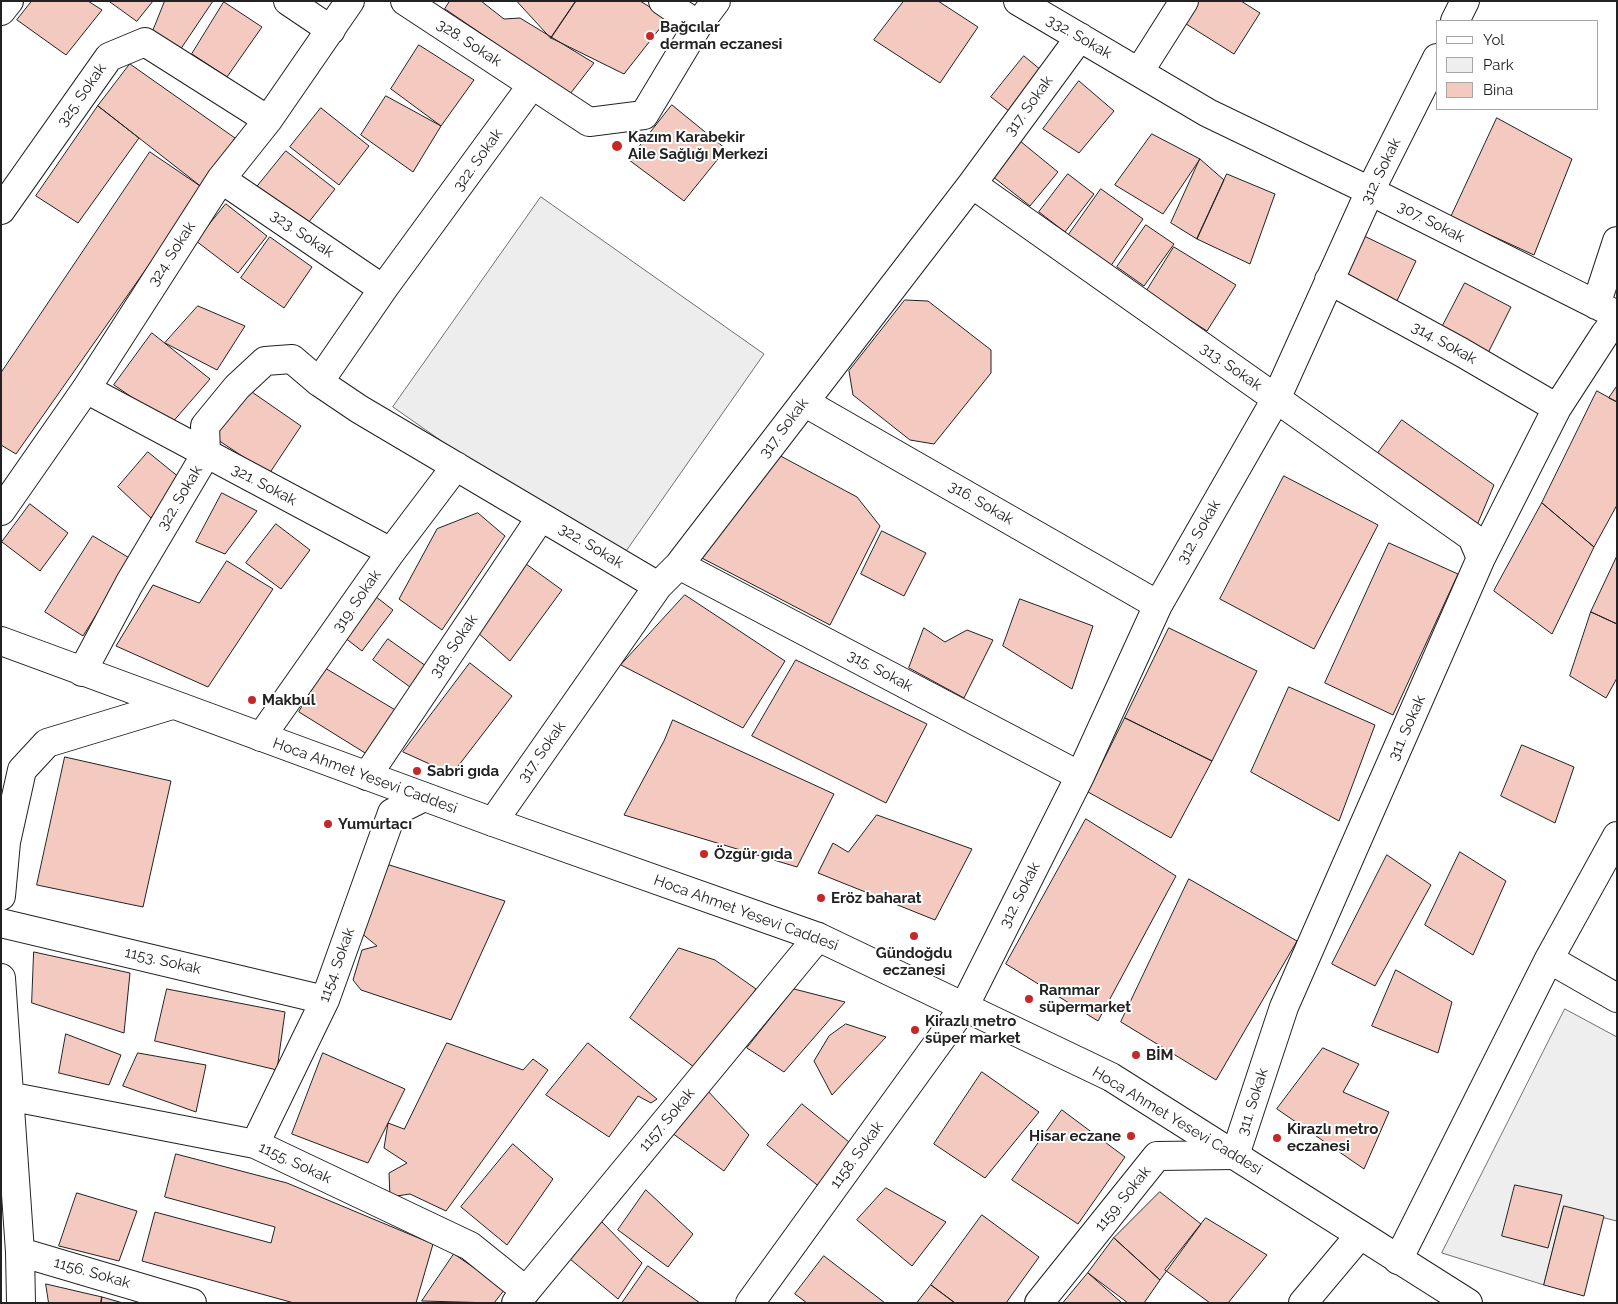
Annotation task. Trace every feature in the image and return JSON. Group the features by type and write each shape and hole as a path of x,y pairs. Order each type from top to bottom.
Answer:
{"street":[{"path":"1,11 9,1"},
{"path":"288,1 331,30"},
{"name":"324. Sokak","path":"1,511 86,389 221,179 268,120 350,1"},
{"name":"328. Sokak","path":"405,1 589,122 644,115 698,25"},
{"path":"663,1 698,25 716,1"},
{"name":"332. Sokak","path":"1018,1 1139,72"},
{"path":"1139,72 1184,1"},
{"path":"1456,20 1465,1"},
{"name":"317. Sokak","path":"493,822 658,586 679,565 972,184 1080,37"},
{"name":"325. Sokak","path":"1,210 109,57 145,42 268,120"},
{"name":"312. Sokak","path":"964,1007 1080,776 1158,604 1276,399 1370,191 1436,60"},
{"name":"307. Sokak","path":"1139,72 1208,113 1370,191 1610,313"},
{"name":"322. Sokak","path":"319,382 383,289 532,84"},
{"name":"323. Sokak","path":"221,179 383,289"},
{"name":"313. Sokak","path":"972,184 1472,537 1481,558"},
{"name":"311. Sokak","path":"1235,1155 1284,1007 1481,558 1557,408 1610,313 1617,241"},
{"name":"314. Sokak","path":"1329,280 1461,352 1557,408"},
{"name":"322. Sokak","path":"82,672 129,584 206,454 205,426 237,387 266,361 292,359 319,382 359,409 658,586"},
{"name":"321. Sokak","path":"86,389 391,552"},
{"name":"316. Sokak","path":"804,402 1158,604"},
{"name":"319. Sokak","path":"260,737 391,552 456,466"},
{"name":"318. Sokak","path":"367,776 541,517"},
{"name":"315. Sokak","path":"679,565 1080,776"},
{"name":"Hoca Ahmet Yesevi Caddesi","path":"1,641 493,822 818,937 1111,1077 1468,1303"},
{"path":"1,896 4,833 22,770 47,744 172,705"},
{"name":"1154. Sokak","path":"256,1144 325,1000 392,813 424,797"},
{"path":"1398,1260 1549,960 1617,836"},
{"name":"1153. Sokak","path":"1,923 325,1000"},
{"name":"1157. Sokak","path":"521,1297 818,937"},
{"path":"1549,960 1617,998"},
{"path":"1,978 4,1100 20,1252 21,1303"},
{"name":"1158. Sokak","path":"750,1303 964,1007"},
{"name":"1155. Sokak","path":"4,1100 256,1144 470,1246 521,1297"},
{"name":"1159. Sokak","path":"1040,1303 1157,1156 1235,1155"},
{"path":"1303,1303 1360,1235"},
{"name":"1156. Sokak","path":"20,1252 192,1303"}],"green space":[{"path":"1565,1009 1617,1037 1617,1221 1563,1208 1544,1285 1442,1253"}],"shaded area":[{"path":"541,197 764,354 617,564 393,407"}],"building":[{"path":"32,1 88,1 102,10 66,55 17,20"},
{"path":"109,1 153,1 137,21"},
{"path":"165,1 213,1 180,50 153,31"},
{"path":"450,1 481,1 504,19 520,18 594,63 570,94 445,9"},
{"path":"517,1 576,1 551,38"},
{"path":"576,1 640,1 668,18 624,74 551,38"},
{"path":"904,1 938,1 978,27 940,83 874,40"},
{"path":"1196,1 1241,1 1260,13 1234,54 1183,22"},
{"path":"224,2 262,27 227,77 192,54"},
{"path":"419,45 474,80 441,126 391,89"},
{"path":"1024,56 1047,75 1014,115 991,97"},
{"path":"130,64 235,138 203,188 98,106"},
{"path":"1079,81 1114,111 1079,153 1043,129"},
{"path":"386,96 441,126 413,172 361,135"},
{"path":"672,105 726,149 684,201 629,160"},
{"path":"98,106 139,138 78,223 36,196"},
{"path":"321,108 369,146 339,185 290,147"},
{"path":"1497,118 1572,159 1534,255 1451,217"},
{"path":"1152,134 1200,159 1163,214 1115,185"},
{"path":"1020,141 1058,172 1030,206 992,176"},
{"path":"286,151 335,189 301,232 252,193"},
{"path":"150,152 203,188 16,454 1,445 1,373"},
{"path":"1200,159 1224,180 1197,239 1171,223"},
{"path":"1068,174 1094,194 1065,232 1039,212"},
{"path":"1227,174 1275,194 1250,264 1197,239"},
{"path":"1101,189 1143,219 1108,270 1065,240"},
{"path":"226,204 267,236 238,273 196,241"},
{"path":"1146,225 1174,244 1144,286 1117,267"},
{"path":"1360,234 1416,261 1394,307 1338,280"},
{"path":"270,237 312,267 284,308 241,278"},
{"path":"1174,247 1236,285 1207,331 1146,292"},
{"path":"1465,283 1511,307 1486,357 1439,333"},
{"path":"905,300 928,301 991,350 991,373 934,444 910,440 853,395 849,371"},
{"path":"198,306 245,326 217,370 165,343"},
{"path":"152,333 210,379 171,424 114,385"},
{"path":"1617,386 1617,402 1609,398"},
{"path":"249,390 301,426 269,474 215,438"},
{"path":"1597,391 1617,402 1617,505 1594,547 1542,503"},
{"path":"1402,420 1494,485 1472,537 1378,453"},
{"path":"148,452 180,478 151,518 118,487"},
{"path":"775,453 857,497 880,526 830,625 698,556"},
{"path":"1284,476 1378,525 1314,649 1220,599"},
{"path":"222,493 257,511 225,554 196,542"},
{"path":"1542,503 1594,547 1552,634 1494,591"},
{"path":"30,504 68,533 40,571 2,542"},
{"path":"478,513 505,536 442,630 399,599 437,529"},
{"path":"276,524 310,550 281,589 246,563"},
{"path":"882,531 926,553 904,596 861,574"},
{"path":"93,536 131,559 83,636 45,612"},
{"path":"1389,543 1458,574 1393,715 1325,683"},
{"path":"1617,556 1617,624 1591,612"},
{"path":"227,561 273,589 208,687 116,646 153,585 199,603"},
{"path":"522,561 562,590 510,661 477,632"},
{"path":"371,593 393,610 362,651 340,634"},
{"path":"685,595 785,661 743,728 621,665"},
{"path":"1020,599 1093,626 1072,689 1003,646"},
{"path":"1591,612 1617,624 1617,678 1606,698 1570,676"},
{"path":"924,628 945,642 967,630 993,640 964,698 909,668"},
{"path":"1169,628 1257,671 1212,761 1125,718"},
{"path":"388,639 426,666 410,687 373,660"},
{"path":"796,660 927,724 886,803 752,736"},
{"path":"470,663 512,696 452,774 403,752"},
{"path":"325,668 397,711 370,756 299,712"},
{"path":"1289,687 1375,725 1339,821 1251,772"},
{"path":"1125,718 1212,761 1171,838 1088,792"},
{"path":"673,720 834,794 797,867 624,815 664,741"},
{"path":"1522,745 1574,767 1555,823 1501,796"},
{"path":"65,757 171,781 143,907 37,885"},
{"path":"877,815 972,849 935,920 818,873 833,843 848,852"},
{"path":"1086,819 1176,876 1098,1021 1006,964"},
{"path":"1460,852 1506,881 1473,955 1425,925"},
{"path":"1387,855 1431,885 1375,986 1332,964"},
{"path":"383,863 505,901 451,1020 361,990 353,980 362,950 377,946 360,932"},
{"path":"1189,879 1297,941 1216,1080 1121,1022"},
{"path":"679,948 715,960 756,989 699,1071 630,1018"},
{"path":"34,952 130,973 124,1033 32,1003"},
{"path":"1396,970 1452,1002 1438,1053 1372,1026"},
{"path":"167,989 285,1012 277,1070 155,1041"},
{"path":"794,989 845,1002 784,1072 747,1048"},
{"path":"846,1024 886,1037 832,1095 814,1061 829,1036"},
{"path":"66,1034 121,1055 109,1085 59,1073"},
{"path":"447,1043 523,1070 533,1059 548,1070 446,1211 410,1194 390,1197 389,1173 407,1163 384,1148 388,1123 404,1129"},
{"path":"588,1043 657,1099 651,1103 638,1096 609,1137 546,1095"},
{"path":"1323,1048 1359,1064 1343,1092 1389,1112 1364,1169 1277,1109"},
{"path":"138,1053 206,1065 196,1112 123,1086"},
{"path":"323,1053 405,1089 368,1163 292,1134"},
{"path":"982,1072 1039,1112 985,1178 934,1144"},
{"path":"706,1089 749,1135 724,1171 672,1133"},
{"path":"802,1104 854,1146 821,1188 767,1145"},
{"path":"1062,1110 1125,1157 1078,1224 1012,1180"},
{"path":"513,1144 553,1179 507,1245 461,1207"},
{"path":"176,1154 287,1183 433,1244 416,1303 294,1303 142,1261 155,1212 271,1243 275,1227 165,1197"},
{"path":"1515,1185 1562,1195 1548,1248 1502,1236"},
{"path":"886,1188 946,1222 912,1266 857,1220"},
{"path":"646,1190 693,1234 668,1267 618,1230"},
{"path":"1160,1192 1201,1224 1160,1280 1114,1238"},
{"path":"77,1193 137,1211 119,1261 59,1246"},
{"path":"1564,1206 1604,1216 1584,1296 1544,1285"},
{"path":"982,1215 1039,1257 1006,1303 955,1303 931,1285"},
{"path":"1206,1218 1267,1255 1228,1303 1210,1303 1165,1270"},
{"path":"601,1221 642,1263 618,1299 570,1259"},
{"path":"1114,1238 1160,1280 1144,1303 1128,1303 1088,1273"},
{"path":"454,1254 505,1289 494,1303 422,1301"},
{"path":"824,1256 885,1303 807,1303 795,1294"},
{"path":"648,1266 700,1303 622,1303"},
{"path":"1088,1273 1122,1303 1063,1303"},
{"path":"46,1284 102,1297 101,1303 49,1303"},
{"path":"931,1285 955,1303 917,1303"},
{"path":"102,1297 123,1303 101,1303"}],"place":[{"name":"Bağcılar derman eczanesi","path":"650,36"},
{"name":"Kazım Karabekir Aile Sağlığı Merkezi","path":"617,146"},
{"name":"Makbul","path":"252,700"},
{"name":"Sabri gıda","path":"417,771"},
{"name":"Yumurtacı","path":"328,824"},
{"name":"Özgür gıda","path":"704,854"},
{"name":"Eröz baharat","path":"821,898"},
{"name":"Gündoğdu eczanesi","path":"914,936"},
{"name":"Rammar süpermarket","path":"1029,999"},
{"name":"Kirazlı metro süper market","path":"915,1030"},
{"name":"BİM","path":"1136,1055"},
{"name":"Hisar eczane","path":"1131,1136"},
{"name":"Kirazlı metro eczanesi","path":"1277,1138"}]}
